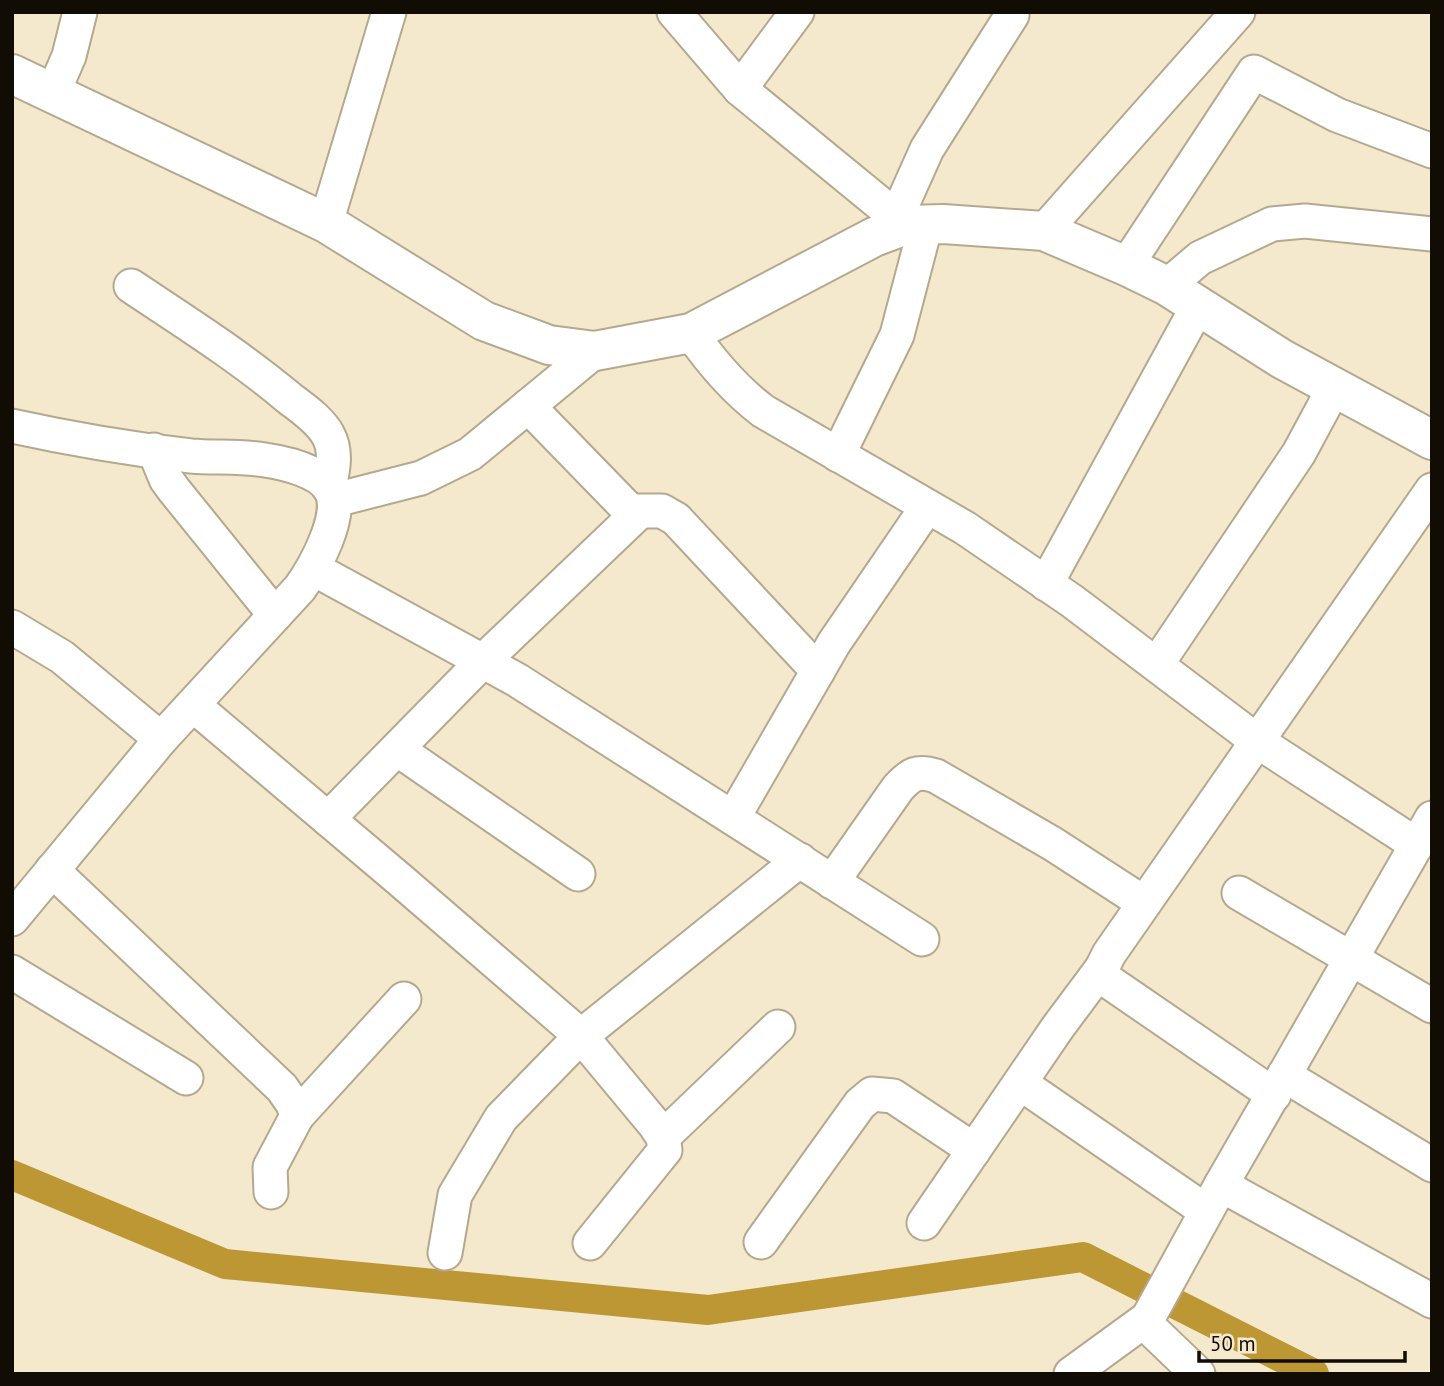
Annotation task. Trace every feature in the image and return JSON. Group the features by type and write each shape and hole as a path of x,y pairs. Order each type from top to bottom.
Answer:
{"street":[{"path":"53,93 69,56 80,12"},
{"path":"326,223 389,12"},
{"path":"674,12 740,89 910,222"},
{"path":"740,89 797,12"},
{"path":"1044,232 1238,12"},
{"path":"838,455 897,335 910,222 927,149 1012,15"},
{"path":"1213,39 1254,72 1337,115 1432,151"},
{"path":"1126,266 1254,72"},
{"path":"12,74 326,223 484,321 549,345 595,351 691,333 863,242 910,222 1044,232 1167,286 1282,359 1432,440"},
{"path":"1167,286 1200,258 1272,223 1305,220 1432,233"},
{"path":"12,919 161,739 300,588 314,569 333,519 334,464 328,433 263,376 131,286"},
{"path":"1046,584 1198,306"},
{"path":"691,333 716,369 763,411 965,528 1157,664 1257,741 1426,834 1151,1311 1071,1374"},
{"path":"332,494 421,478 443,469 470,454 595,351"},
{"path":"1157,664 1299,453 1335,386"},
{"path":"528,406 630,511 663,511 676,519 818,671"},
{"path":"12,426 191,456 265,460 296,467 315,477 332,494"},
{"path":"154,450 166,479 174,490 275,615"},
{"path":"924,1223 1432,490"},
{"path":"733,818 834,643 927,507"},
{"path":"328,819 483,661 639,512"},
{"path":"314,569 517,680 922,939"},
{"path":"12,628 62,657 161,739"},
{"path":"193,705 581,1036 663,1138 664,1150 659,1159 590,1243"},
{"path":"397,749 578,874"},
{"path":"832,882 898,788 909,775 920,771 936,776 1053,844 1144,903"},
{"path":"445,1253 455,1195 501,1118 581,1036 800,860"},
{"path":"52,870 282,1088 293,1104 297,1116"},
{"path":"1239,893 1432,1006"},
{"path":"1102,968 1105,979 1279,1085 1432,1165"},
{"path":"12,972 186,1079"},
{"path":"271,1192 270,1167 297,1116 404,999"},
{"path":"663,1138 778,1027"},
{"path":"1020,1083 1214,1198 1432,1301"},
{"path":"761,1242 860,1104 872,1094 893,1096 974,1150"},
{"path":"1151,1311 1151,1329 1198,1374"}],"waterway":[{"path":"12,1175 225,1264 708,1310 1083,1257 1314,1374"}]}
